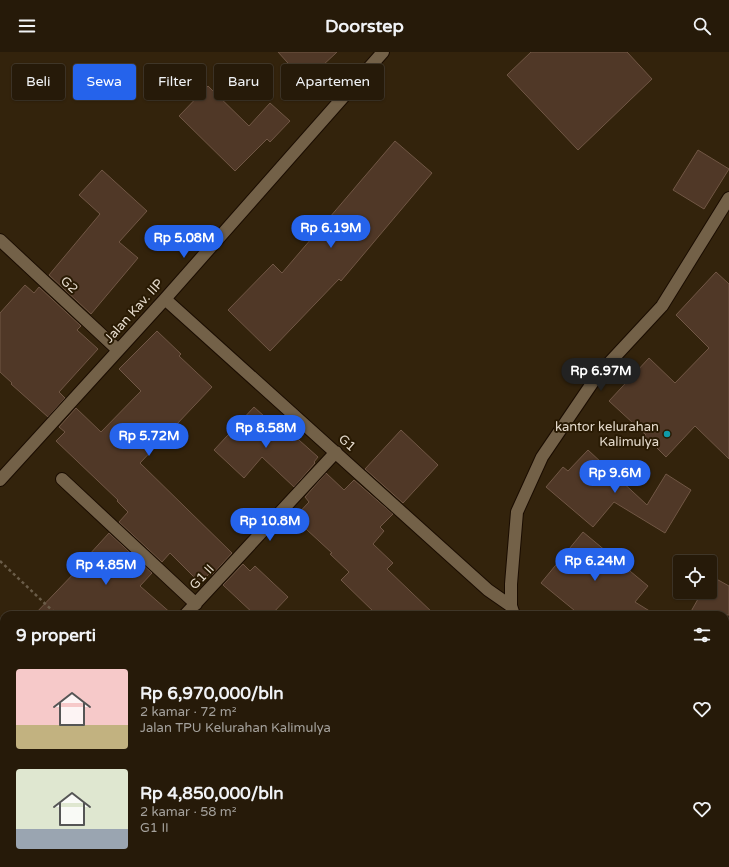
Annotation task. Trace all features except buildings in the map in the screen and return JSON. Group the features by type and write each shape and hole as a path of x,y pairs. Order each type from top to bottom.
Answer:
{"street":[{"name":"Jalan Kav. IIP","path":"0,480 165,298 384,52"},
{"path":"512,611 511,584 518,512 542,457 597,376 662,306 729,198"},
{"name":"G2","path":"0,240 118,350"},
{"name":"G1","path":"165,298 512,611"},
{"name":"G1 II","path":"189,611 336,452"},
{"path":"62,479 196,604"}],"path":[{"path":"0,561 53,611"}],"place":[{"name":"kantor kelurahan Kalimulya","path":"667,434"}]}
